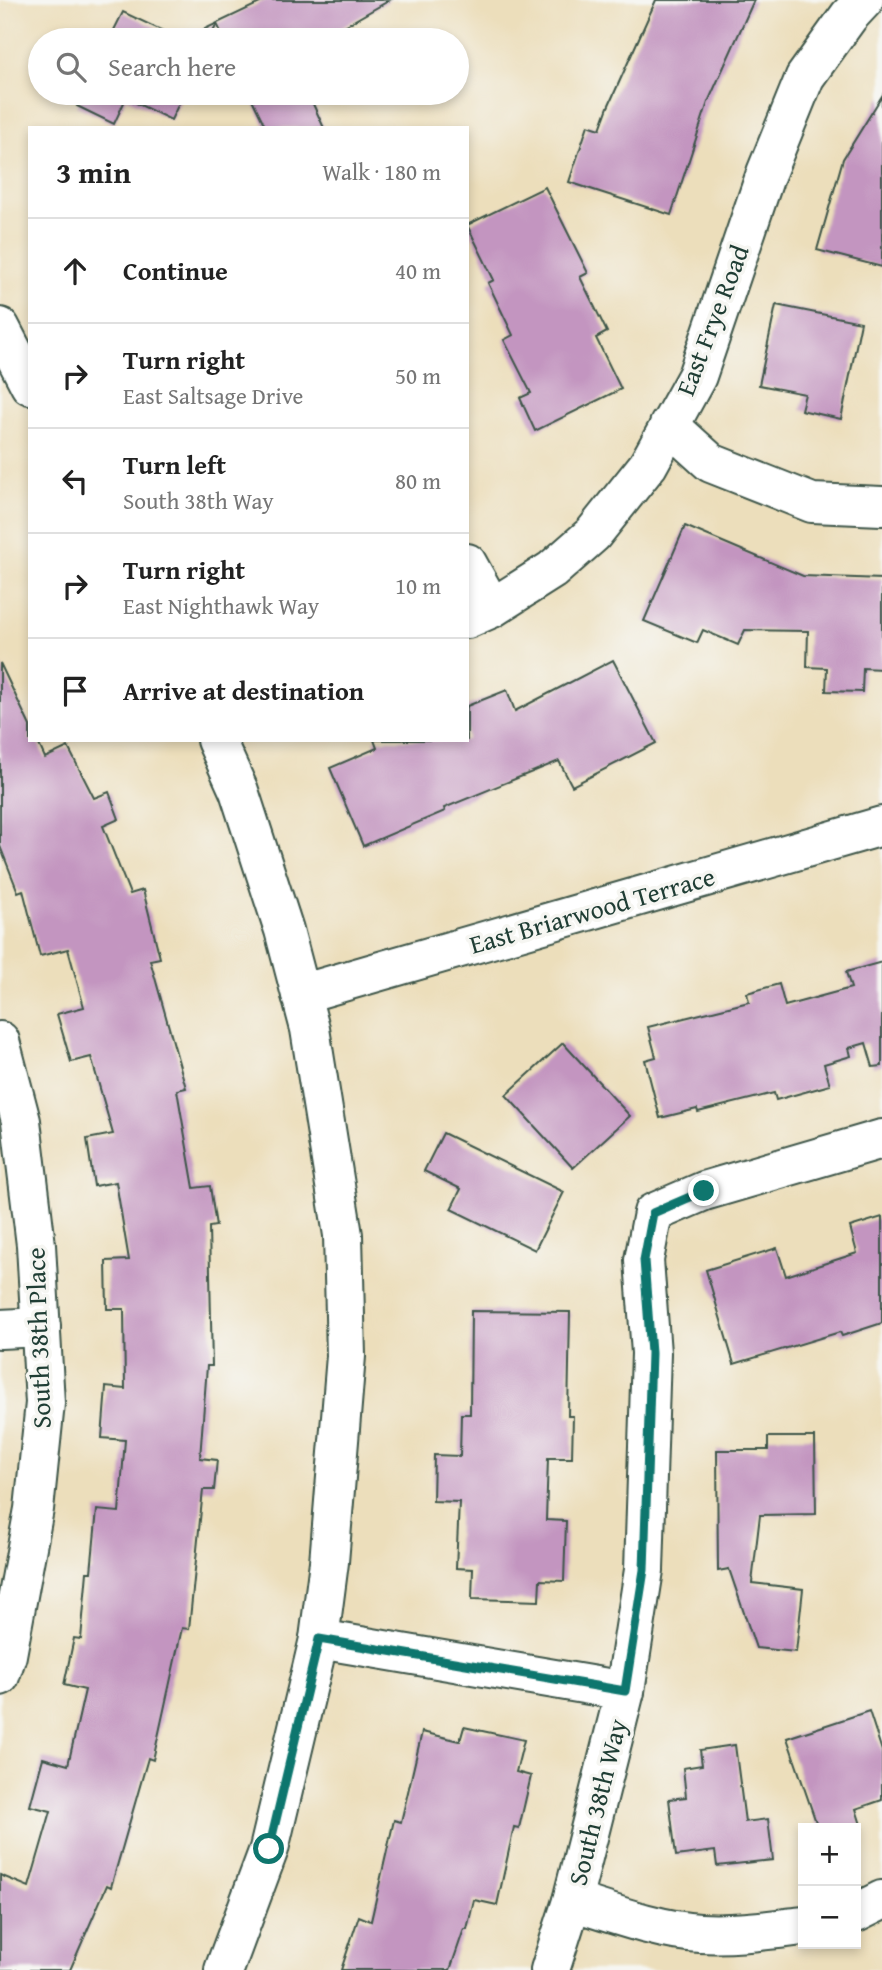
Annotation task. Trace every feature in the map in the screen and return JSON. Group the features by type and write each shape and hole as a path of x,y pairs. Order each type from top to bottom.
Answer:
{"street":[{"name":"East Frye Road","path":"480,614 552,570 593,534 648,465 697,376 766,173 805,77 849,16 864,0"},
{"path":"0,327 28,381"},
{"path":"669,425 711,463 813,502 882,506"},
{"path":"469,572 480,614"},
{"path":"217,742 239,791 284,930 312,1042 343,1235 346,1356 329,1562 319,1639 269,1849 224,1970"},
{"name":"East Briarwood Terrace","path":"301,994 882,826"},
{"name":"South 38th Place","path":"0,1041 22,1121 36,1245 45,1403 34,1509 7,1655 0,1676"},
{"name":"South 38th Way","path":"551,1970 572,1901 625,1691 644,1570 651,1353 644,1260 653,1213 704,1191 882,1139"},
{"path":"0,1329 41,1327"},
{"path":"319,1639 625,1691"},
{"path":"861,1910 882,1900"},
{"path":"572,1901 629,1919 698,1933 757,1932 798,1927"}],"building":[{"path":"266,0 390,0 341,28 219,28 217,24 215,28 207,28"},
{"path":"656,0 754,0 708,102 671,215 569,182 588,125 600,129"},
{"path":"123,12 157,28 115,28"},
{"path":"882,96 882,267 817,250 843,159"},
{"path":"78,105 123,105 114,124"},
{"path":"140,105 178,105 171,120"},
{"path":"255,105 313,105 323,126 265,126"},
{"path":"545,187 588,273 580,277 607,332 596,338 621,389 535,431 520,398 531,393 504,340 513,335 488,283 494,280 469,224"},
{"path":"776,305 861,322 841,419 801,410 805,394 759,385"},
{"path":"685,526 803,576 882,579 882,669 863,668 862,692 826,691 827,668 807,667 808,631 745,630 738,645 703,630 697,643 644,621"},
{"path":"613,660 656,743 572,786 559,761 444,808 445,811 363,846 330,768 377,748 375,742 469,742 469,705 507,690 515,711"},
{"path":"0,663 28,722 28,742 38,742 45,758 68,747 94,798 109,792 119,819 103,826 130,894 143,890 160,958 150,960 186,1088 177,1090 194,1188 210,1186 216,1226 209,1227 212,1366 207,1366 200,1458 217,1460 214,1490 203,1490 189,1629 182,1628 153,1760 148,1758 111,1887 107,1885 70,1970 0,1970 0,1875 29,1887 51,1811 30,1806 43,1758 68,1765 85,1690 64,1685 74,1638 81,1639 87,1572 91,1572 97,1510 119,1512 125,1440 102,1438 106,1387 125,1389 124,1309 107,1309 106,1261 129,1260 116,1182 94,1186 87,1139 113,1134 91,1057 71,1062 57,1014 84,1007 68,949 40,956 23,890 18,892 0,846"},
{"path":"882,962 882,1066 873,1067 866,1043 849,1048 851,1056 824,1064 830,1085 776,1100 774,1093 698,1112 697,1109 660,1118 645,1060 656,1057 648,1027 749,1002 747,993 779,984 785,1006 851,988 846,972"},
{"path":"563,1043 630,1116 573,1168 506,1095"},
{"path":"443,1133 564,1192 535,1250 451,1209 461,1189 424,1171"},
{"path":"882,1217 882,1323 842,1336 840,1332 734,1364 706,1270 777,1248 786,1276 857,1253 850,1227"},
{"path":"471,1311 570,1312 568,1416 573,1416 572,1458 548,1458 546,1520 566,1521 564,1581 540,1580 539,1601 472,1599 473,1569 456,1568 459,1502 433,1501 434,1455 460,1456 461,1414 470,1414"},
{"path":"768,1437 815,1437 816,1514 760,1515 752,1583 803,1589 796,1652 756,1648 729,1569 718,1571 717,1450 768,1450"},
{"path":"869,1711 882,1751 882,1800 856,1809 860,1823 816,1823 787,1738"},
{"path":"464,1727 524,1740 516,1772 531,1776 519,1828 514,1827 497,1905 474,1900 467,1929 464,1929 450,1970 341,1970 359,1916 371,1921 394,1820 401,1822 422,1732 460,1741"},
{"path":"735,1745 745,1822 768,1819 773,1860 717,1866 715,1851 676,1856 669,1799 686,1797 683,1768 702,1765 700,1750"}],"route":[{"path":"269,1849 319,1639 625,1691 644,1570 651,1353 644,1260 653,1213 704,1191"}]}
